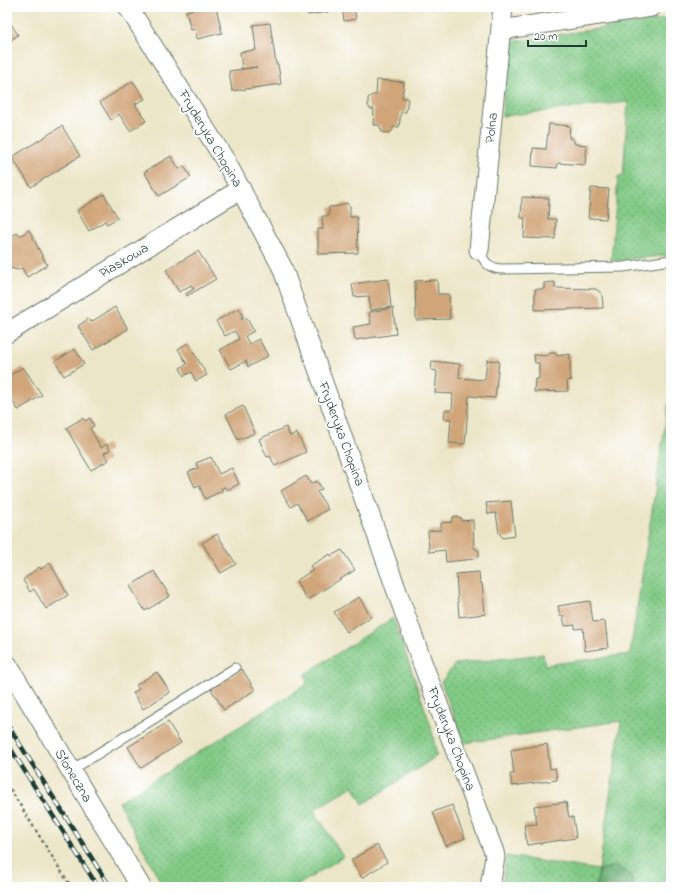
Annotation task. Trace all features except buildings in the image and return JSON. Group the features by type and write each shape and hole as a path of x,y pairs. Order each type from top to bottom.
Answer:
{"street":[{"name":"Fryderyka Chopina","path":"128,7 225,160 282,267 422,662 494,852 495,858 490,887"},
{"name":"Polna","path":"479,250 503,7"},
{"path":"501,30 651,7"},
{"name":"Piaskowa","path":"7,333 241,189"},
{"name":"Słoneczna","path":"7,664 141,887"}],"lane":[{"path":"479,250 487,264 498,268 623,267 671,260"},
{"path":"70,771 234,668"}],"path":[{"path":"7,784 71,887"}],"green space":[{"path":"671,18 671,255 611,261 618,177 623,176 628,102 502,116 509,42"},
{"path":"671,386 671,887 633,887 632,876 599,870 621,721 464,743 441,682 455,664 543,654 545,665 630,654"},
{"path":"393,618 431,726 437,756 363,804 353,786 314,810 343,857 295,887 163,887 119,802 307,684 305,674"},
{"path":"506,856 599,870 596,887 502,887"},
{"path":"615,866 628,873 633,887 596,887 599,870"}],"railway":[{"path":"7,724 110,887"},
{"path":"7,743 98,887"}]}
